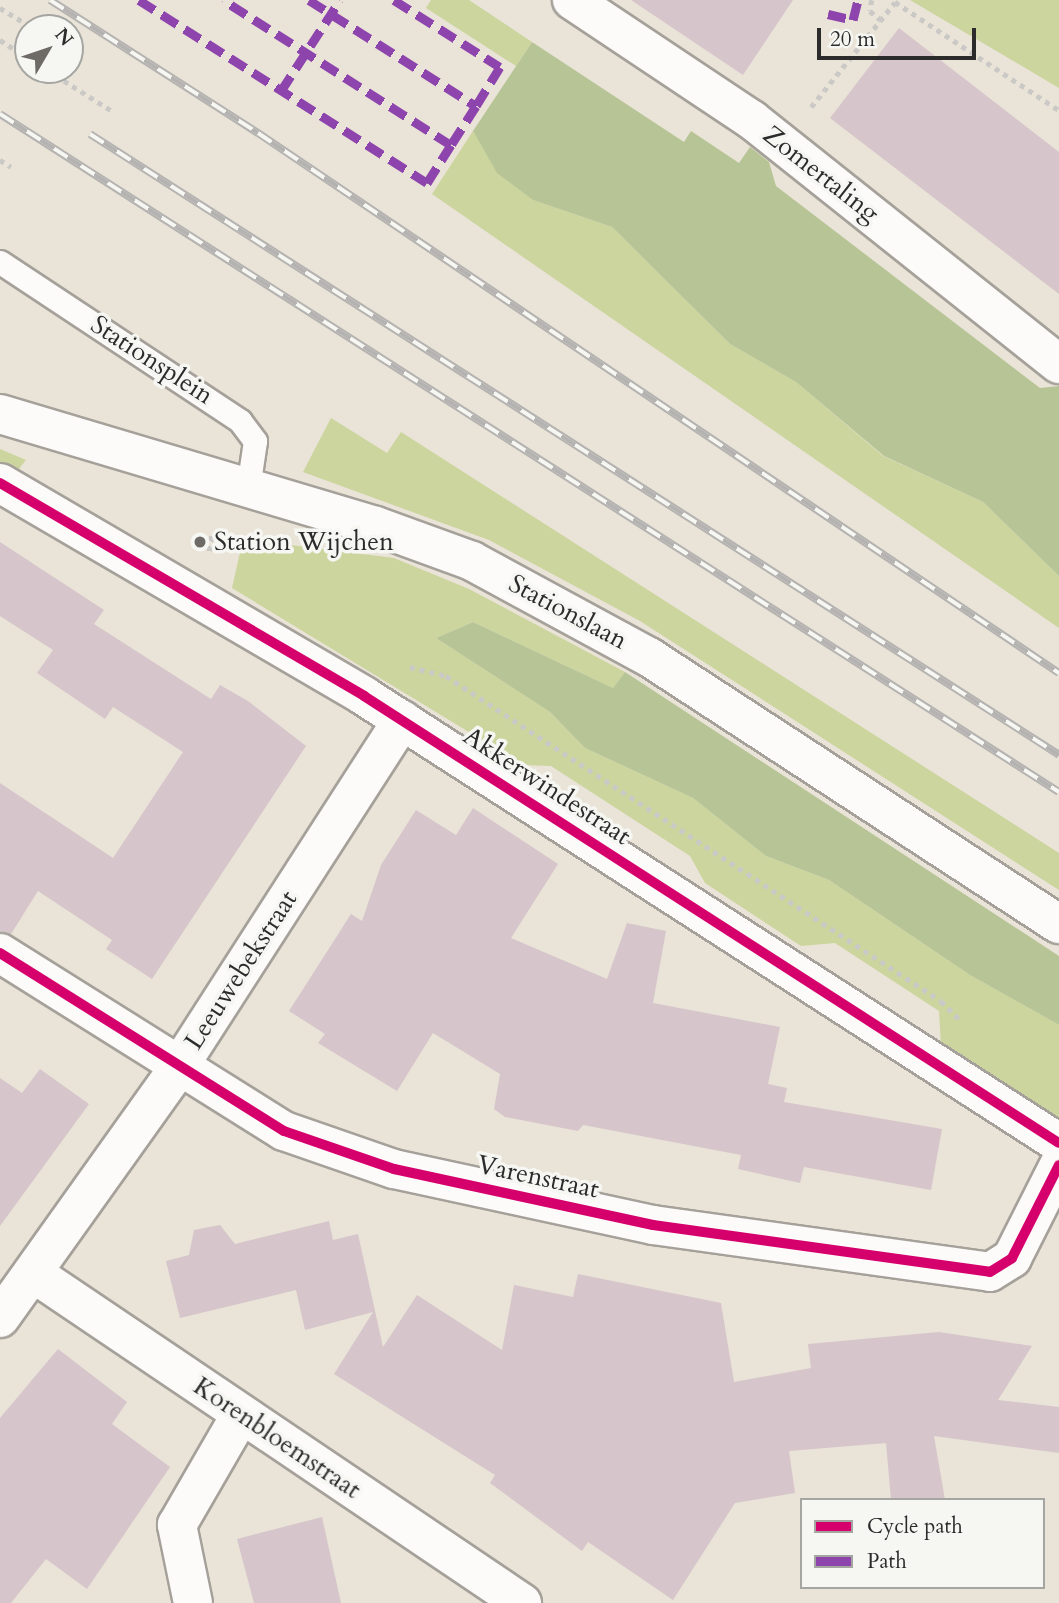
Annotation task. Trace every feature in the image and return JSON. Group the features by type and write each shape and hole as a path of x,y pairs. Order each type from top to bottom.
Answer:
{"street":[{"name":"Zomertaling","path":"572,0 782,143 1059,363"},
{"name":"Stationslaan","path":"7,418 415,539 580,616 1059,924"},
{"name":"Akkerwindestraat","path":"0,483 365,696 1059,1143"},
{"name":"Leeuwebekstraat","path":"0,1318 178,1068 402,720"},
{"name":"Varenstraat","path":"0,953 178,1068 284,1131 394,1169 653,1225 971,1273 1003,1268 1012,1258 1059,1165"},
{"name":"Korenbloemstraat","path":"33,1273 522,1603"},
{"path":"193,1603 177,1525 241,1414"}],"lane":[{"name":"Stationsplein","path":"0,262 240,421 255,441 248,488"}],"path":[{"path":"872,0 870,11 881,20"},
{"path":"782,143 895,2 1059,110"},
{"path":"69,84 112,111"},
{"path":"0,160 11,167"},
{"path":"365,696 380,674 400,667 426,667 446,676 941,1001 965,1029 944,1070"}],"green space":[{"path":"431,0 469,0 532,42 516,66 426,8"},
{"path":"910,0 1059,0 1059,88"},
{"path":"532,42 684,142 691,131 739,163 750,147 769,162 776,186 1040,388 1059,386 1059,576 983,502 884,456 796,382 730,344 612,227 533,200 497,173 473,131"},
{"path":"473,131 498,173 533,200 612,227 730,344 796,382 883,456 983,502 1059,576 1059,628 432,194"},
{"path":"331,418 387,453 401,432 1059,853 1059,890 640,621 489,540 303,472"},
{"path":"0,449 26,460 18,470 0,465"},
{"path":"243,539 394,558 469,589 625,672 613,688 473,622 436,638 550,712 585,748 693,798 766,856 829,880 970,975 1059,1025 1059,1118 941,1045 939,1011 835,943 801,946 705,883 690,856 551,766 523,765 232,588"},
{"path":"473,622 613,688 625,672 1059,956 1059,1025 970,975 829,880 766,856 693,798 585,748 550,712 436,638"}],"building":[{"path":"631,0 793,0 743,75"},
{"path":"899,28 1059,152 1059,294 830,118"},
{"path":"0,542 104,610 94,624 211,699 220,685 248,701 306,746 152,979 106,949 112,940 38,891 11,934 0,931 0,783 113,858 183,752 113,707 105,719 37,673 53,650 0,616"},
{"path":"473,808 558,864 511,938 607,979 627,923 666,931 653,1003 780,1027 768,1084 787,1088 784,1102 942,1129 931,1190 804,1167 800,1183 738,1169 741,1155 583,1125 578,1131 505,1117 494,1109 500,1074 433,1033 397,1091 318,1043 325,1034 289,1011 351,914 362,921 381,865 416,810 456,835"},
{"path":"40,1069 89,1104 0,1226 0,1078 22,1093"},
{"path":"329,1221 333,1240 358,1234 383,1347 417,1295 502,1350 514,1285 573,1297 578,1274 721,1303 734,1382 811,1368 808,1344 939,1332 1032,1346 998,1400 1059,1407 1059,1453 934,1436 945,1498 891,1498 886,1443 789,1451 795,1493 735,1503 673,1600 588,1542 582,1551 490,1483 495,1475 334,1374 373,1312 305,1330 296,1290 180,1318 166,1261 189,1255 194,1230 220,1225 235,1244"},
{"path":"58,1349 127,1402 112,1424 170,1467 87,1589 46,1559 11,1603 0,1603 0,1418"},
{"path":"322,1517 341,1603 254,1603 237,1539"}],"railway":[{"path":"50,0 258,133 1059,673"},
{"path":"0,114 1059,792"},
{"path":"90,134 1059,755"}],"marked path":[{"path":"139,0 427,183 451,145 223,0"},
{"path":"309,0 476,106 451,145"},
{"path":"281,91 340,0"},
{"path":"394,0 500,67 476,106"},
{"path":"828,14 853,20 858,0"}],"cycle path":[{"path":"0,483 364,696 1059,1143"},
{"path":"0,953 284,1131 394,1169 653,1225 990,1272 1012,1258 1059,1165"}],"place":[{"name":"Station Wijchen","path":"200,542"}]}
